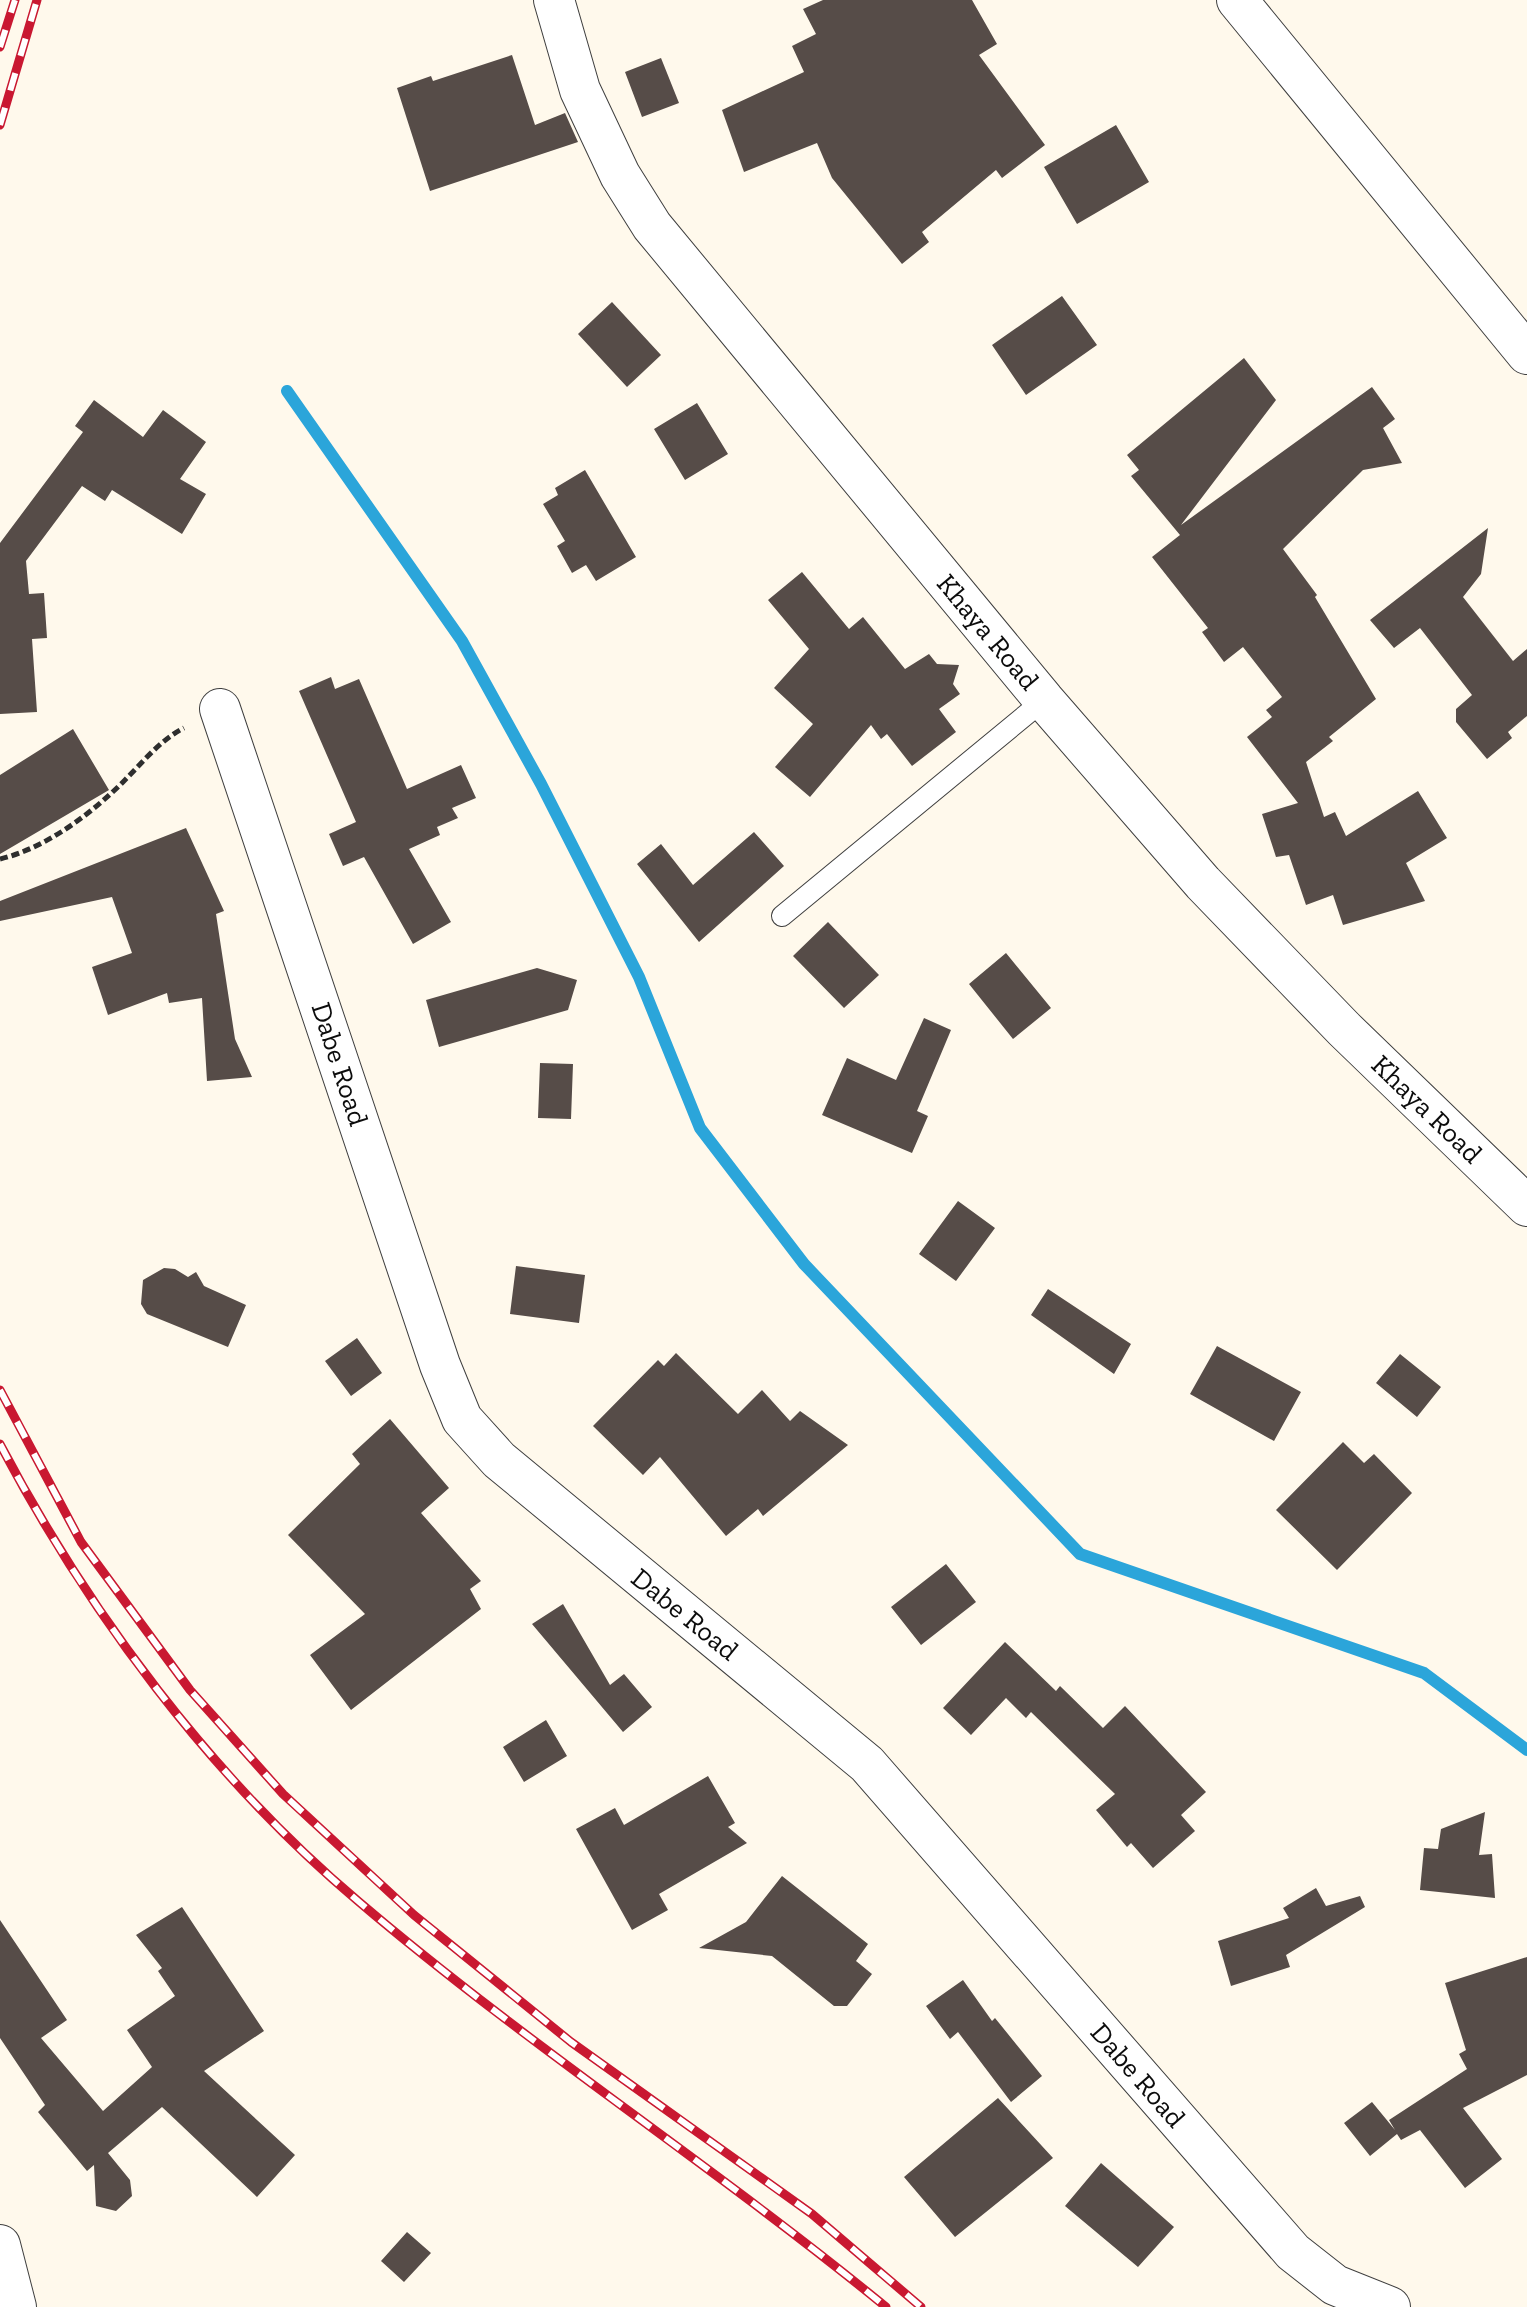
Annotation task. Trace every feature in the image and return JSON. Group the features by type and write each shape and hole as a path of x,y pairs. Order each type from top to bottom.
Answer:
{"street":[{"name":"Khaya Road","path":"554,0 580,90 620,175 652,226 1044,700 1203,883 1344,1029 1524,1197"},
{"path":"1237,0 1527,354"},
{"name":"Dabe Road","path":"220,709 440,1365 462,1419 530,1489 867,1764 1293,2252 1335,2285 1390,2307"},
{"path":"0,2245 16,2307"}],"lane":[{"path":"782,916 1044,700"}],"path":[{"path":"0,859 45,841 96,807 176,731 220,709"}],"building":[{"path":"823,0 972,0 997,44 979,55 1045,145 1002,178 996,170 922,232 929,242 902,264 832,178 817,143 744,172 722,110 804,72 792,46 816,34 803,9"},
{"path":"512,55 535,125 565,113 578,142 430,191 397,88 431,76 433,81"},
{"path":"661,58 679,103 642,117 625,72"},
{"path":"1116,125 1149,182 1077,224 1044,167"},
{"path":"1062,296 1097,345 1026,395 992,345"},
{"path":"612,302 661,355 627,387 578,334"},
{"path":"1244,358 1276,400 1181,525 1372,387 1395,419 1383,428 1402,463 1363,470 1283,549 1317,595 1315,597 1376,699 1329,737 1333,741 1306,762 1324,817 1335,812 1346,836 1418,791 1447,838 1406,863 1425,901 1343,925 1333,895 1306,905 1289,855 1276,857 1262,814 1298,803 1247,737 1272,717 1266,710 1282,697 1243,647 1224,662 1202,632 1208,628 1152,557 1180,535 1131,476 1139,470 1127,455"},
{"path":"94,400 143,437 163,410 206,442 180,479 206,494 182,534 112,490 105,501 82,486 26,561 29,594 44,593 47,638 32,639 37,712 0,714 0,543 83,432 75,426"},
{"path":"697,403 728,454 685,480 654,429"},
{"path":"585,470 636,557 596,581 586,565 572,573 557,546 565,541 543,504 558,495 555,488"},
{"path":"1488,528 1481,574 1463,597 1513,661 1527,649 1527,716 1508,732 1512,738 1487,759 1456,722 1456,709 1472,695 1420,628 1394,648 1370,620"},
{"path":"802,572 849,629 863,617 905,669 929,654 937,664 959,665 953,684 960,694 939,709 956,732 912,766 887,734 881,739 871,725 810,797 775,767 813,724 774,688 809,649 768,600"},
{"path":"331,677 335,689 359,679 407,789 461,765 476,798 452,808 458,818 437,827 440,835 409,849 451,922 413,944 364,857 343,866 329,834 356,822 299,691"},
{"path":"73,729 109,790 0,854 0,775"},
{"path":"186,828 224,911 216,914 235,1039 252,1077 207,1081 202,998 169,1003 167,993 108,1015 92,967 132,953 112,897 0,921 0,901"},
{"path":"754,832 784,866 699,942 637,864 661,844 693,885"},
{"path":"828,922 879,975 844,1008 793,956"},
{"path":"1006,953 1051,1008 1013,1039 969,984"},
{"path":"537,968 577,980 568,1010 439,1047 426,1000"},
{"path":"924,1018 951,1030 917,1111 928,1116 912,1153 822,1115 847,1058 896,1080"},
{"path":"540,1063 573,1064 571,1119 538,1118"},
{"path":"958,1201 995,1228 956,1281 919,1254"},
{"path":"516,1266 585,1275 579,1323 510,1314"},
{"path":"164,1268 175,1269 188,1277 196,1272 204,1286 246,1305 228,1347 147,1314 141,1304 143,1280"},
{"path":"1048,1289 1131,1344 1114,1374 1031,1315"},
{"path":"357,1338 382,1373 351,1396 325,1361"},
{"path":"1217,1346 1301,1392 1274,1441 1190,1394"},
{"path":"676,1353 738,1414 762,1390 790,1421 800,1411 848,1445 763,1516 758,1509 726,1536 660,1457 643,1475 593,1426 658,1360 664,1366"},
{"path":"1400,1354 1441,1387 1417,1417 1376,1383"},
{"path":"390,1419 449,1488 421,1513 481,1581 470,1589 481,1609 351,1710 310,1655 365,1614 288,1535 360,1464 352,1454"},
{"path":"1343,1442 1364,1463 1374,1454 1412,1493 1337,1570 1276,1510"},
{"path":"946,1564 976,1602 921,1645 891,1607"},
{"path":"563,1604 610,1685 624,1674 652,1707 623,1732 532,1624"},
{"path":"1005,1642 1056,1691 1060,1686 1103,1728 1125,1706 1206,1792 1181,1815 1195,1831 1153,1868 1131,1843 1127,1847 1096,1810 1115,1794 1031,1712 1026,1718 1006,1698 971,1735 943,1708"},
{"path":"546,1720 567,1756 524,1782 503,1747"},
{"path":"708,1776 735,1823 728,1827 747,1843 659,1894 668,1910 632,1930 576,1829 615,1808 624,1825"},
{"path":"1485,1812 1479,1855 1492,1854 1495,1898 1420,1890 1424,1848 1438,1849 1441,1829"},
{"path":"782,1876 868,1944 856,1961 872,1974 847,2006 834,2006 772,1956 699,1948 746,1922"},
{"path":"1316,1888 1326,1906 1360,1896 1365,1907 1286,1955 1290,1967 1231,1986 1218,1941 1289,1918 1283,1908"},
{"path":"182,1907 264,2031 204,2071 295,2155 257,2197 162,2107 108,2153 130,2180 132,2196 116,2211 96,2206 94,2165 87,2171 38,2112 45,2105 0,2038 0,1920 67,2020 41,2038 103,2111 152,2067 127,2030 175,1996 158,1971 162,1968 136,1935"},
{"path":"1527,1957 1527,2075 1463,2108 1502,2159 1465,2188 1420,2130 1401,2140 1397,2134 1370,2156 1344,2123 1372,2102 1395,2130 1389,2120 1467,2069 1459,2054 1466,2050 1445,1983"},
{"path":"963,1980 992,2021 995,2018 1042,2076 1011,2102 958,2032 950,2039 926,2006"},
{"path":"998,2098 1053,2158 955,2237 904,2177"},
{"path":"1101,2163 1174,2227 1138,2267 1065,2206"},
{"path":"407,2232 431,2253 404,2282 381,2261"}],"waterway":[{"path":"287,391 462,641 541,784 639,977 700,1128 804,1264 1080,1554 1424,1673 1527,1750"}],"railway":[{"path":"0,47 15,0"},
{"path":"0,125 37,0"},
{"path":"0,1390 81,1542 190,1690 283,1794 414,1915 571,2042 812,2214 921,2307"},
{"path":"0,1444 35,1507 113,1630 204,1747 304,1853 422,1954 755,2204 886,2307"}]}
